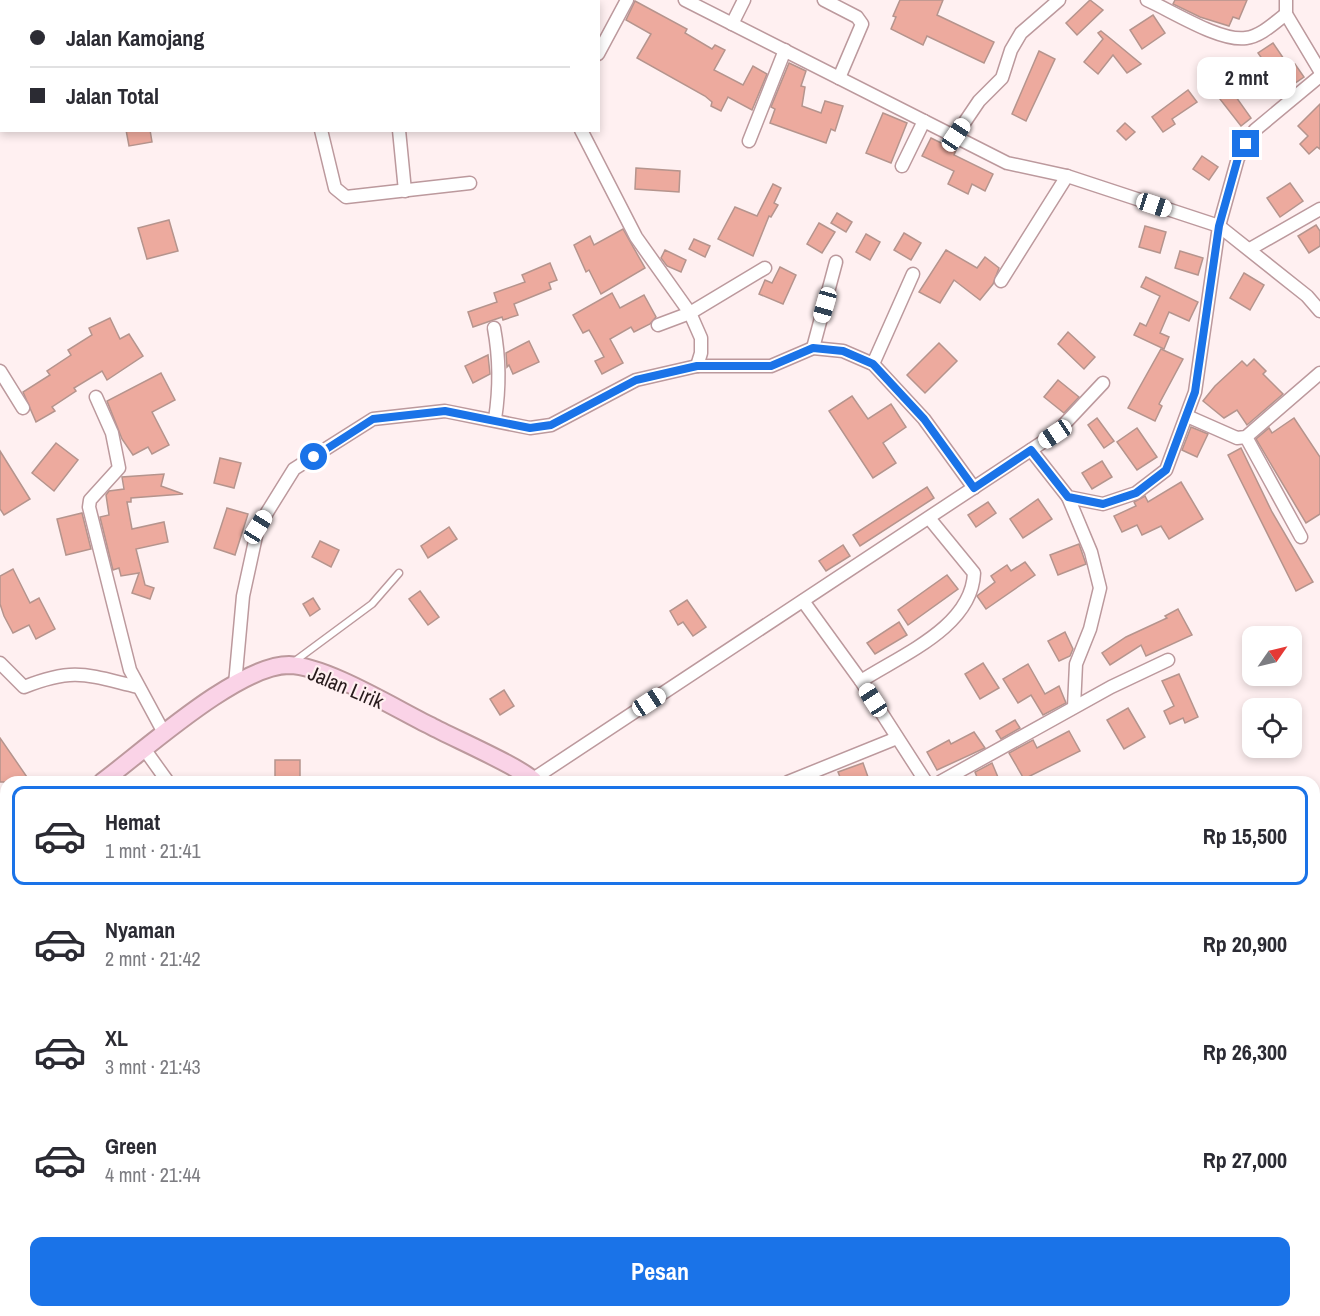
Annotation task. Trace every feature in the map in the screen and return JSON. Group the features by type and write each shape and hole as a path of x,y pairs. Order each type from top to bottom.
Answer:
{"main road":[{"name":"Jalan Lirik","path":"111,776 164,733 235,684 263,669 290,665 320,673 363,692 526,776"}],"street":[{"path":"600,50 627,0"},
{"path":"685,0 1008,163 1067,176 1219,226 1307,296 1320,311"},
{"path":"732,24 744,0"},
{"path":"825,0 857,17 862,24 839,78"},
{"path":"956,135 979,101 1002,78 1011,50 1021,33 1059,0"},
{"path":"1147,0 1222,35 1246,38 1264,31 1286,14"},
{"path":"1286,0 1286,14 1320,70"},
{"path":"749,141 785,50"},
{"path":"1068,497 1103,504 1136,493 1166,470 1195,392 1219,226 1238,158 1255,129 1320,76"},
{"path":"902,166 924,121"},
{"path":"323,132 335,188 339,194 346,197 470,183"},
{"path":"399,132 405,190"},
{"path":"582,132 636,237 690,313 701,338 701,353 697,366"},
{"path":"1001,281 1067,176"},
{"path":"1250,249 1320,209"},
{"path":"813,348 836,262"},
{"path":"658,325 690,313 765,268"},
{"path":"873,364 913,274"},
{"path":"494,328 500,359 500,390 495,419"},
{"path":"235,684 243,596 258,527 294,469 373,419 445,411 495,419 530,428 551,425 636,380 697,366 771,366 813,348 843,351 873,364 924,419 974,488"},
{"path":"0,371 23,408"},
{"path":"1187,416 1237,438 1246,437 1320,373"},
{"path":"540,776 1055,434 1103,383"},
{"path":"96,397 112,433 119,468 90,500 89,507 130,670 164,733"},
{"path":"1246,437 1301,537"},
{"path":"1031,450 1068,497 1091,552 1100,588 1090,628 1076,664 1074,707"},
{"path":"861,681 954,622 974,586 974,573 929,518"},
{"path":"803,601 861,681 922,776"},
{"path":"951,776 1127,678 1168,660"},
{"path":"0,663 24,687 61,674 84,674 138,687"},
{"path":"803,776 897,738"},
{"path":"145,750 164,776"}],"lane":[{"path":"290,665 372,604 399,573"}],"building":[{"path":"900,0 943,0 937,15 994,42 984,63 927,36 923,45 891,29 896,17 893,16"},
{"path":"1090,0 1103,10 1077,35 1066,23"},
{"path":"1175,0 1247,0 1239,19 1233,17 1229,26 1200,17 1173,4"},
{"path":"635,1 687,29 685,33 712,49 715,45 725,50 714,70 743,85 753,66 767,74 752,110 728,97 721,111 711,106 712,102 705,96 637,58 651,34 626,20"},
{"path":"1153,15 1165,33 1142,49 1130,30"},
{"path":"1101,31 1141,64 1127,73 1113,55 1098,74 1084,62 1103,39 1098,33"},
{"path":"1273,43 1290,68 1295,64 1304,77 1273,98 1258,77 1270,70 1258,53"},
{"path":"1039,51 1055,59 1026,121 1012,114"},
{"path":"789,63 806,71 801,86 805,87 802,106 821,113 825,101 843,106 835,131 831,129 826,143 770,123 775,109 771,107"},
{"path":"1234,82 1242,93 1236,97 1251,118 1241,126 1216,94"},
{"path":"1188,90 1197,102 1172,119 1175,124 1163,132 1152,117"},
{"path":"1320,104 1320,149 1317,147 1309,154 1300,144 1308,136 1298,126"},
{"path":"883,113 907,123 891,163 866,153"},
{"path":"1125,123 1135,132 1126,140 1117,131"},
{"path":"126,132 150,132 152,142 129,146"},
{"path":"931,138 956,150 954,155 993,174 985,191 972,184 968,194 948,184 954,171 922,156"},
{"path":"1202,156 1218,167 1209,180 1193,169"},
{"path":"636,168 680,171 679,192 635,189"},
{"path":"1290,183 1303,201 1280,217 1267,198"},
{"path":"773,184 781,188 774,203 778,205 771,217 769,216 753,256 718,239 735,207 757,216"},
{"path":"837,213 852,222 846,232 831,223"},
{"path":"169,220 178,251 147,259 138,228"},
{"path":"819,223 835,232 822,253 807,244"},
{"path":"1316,225 1320,231 1320,246 1309,253 1298,236"},
{"path":"1145,226 1166,232 1160,253 1139,247"},
{"path":"623,229 645,268 601,294 589,270 586,272 574,245 590,236 594,245"},
{"path":"904,233 921,243 911,260 894,250"},
{"path":"866,234 880,242 870,260 856,252"},
{"path":"694,239 710,246 705,257 689,249"},
{"path":"665,250 686,260 681,272 667,266 661,258"},
{"path":"946,250 977,268 985,257 999,268 993,284 980,300 954,280 940,303 919,292"},
{"path":"1180,251 1203,258 1198,275 1175,268"},
{"path":"550,263 557,280 549,283 551,289 514,304 518,315 503,320 502,317 473,327 468,312 497,302 494,293 525,282 522,275"},
{"path":"780,267 796,275 783,304 759,294 765,280 772,283"},
{"path":"1244,273 1264,285 1250,310 1230,298"},
{"path":"1146,277 1198,302 1189,321 1169,312 1160,333 1169,337 1164,349 1134,335 1140,323 1146,326 1160,296 1141,287"},
{"path":"612,293 620,308 644,295 656,317 650,324 634,332 631,327 610,339 623,363 602,374 595,361 604,357 589,330 583,333 573,315"},
{"path":"110,318 120,339 129,334 143,356 107,380 102,371 74,388 76,391 52,407 55,411 36,422 23,392 50,375 47,371 71,355 68,350 92,335 89,328"},
{"path":"1068,332 1095,357 1084,369 1058,344"},
{"path":"529,341 539,362 513,374 509,365 507,367 506,353"},
{"path":"939,343 957,361 925,393 907,375"},
{"path":"1161,349 1183,359 1159,404 1162,406 1155,421 1128,408"},
{"path":"488,355 490,374 473,383 465,366"},
{"path":"1254,359 1266,371 1263,374 1283,394 1247,425 1237,410 1224,418 1203,401 1215,386 1242,361 1247,366"},
{"path":"161,373 175,400 152,412 169,445 152,454 148,447 133,455 122,439 107,401"},
{"path":"1058,380 1079,397 1064,413 1044,397"},
{"path":"852,396 868,419 891,404 906,427 883,443 896,463 873,478 829,411"},
{"path":"1097,418 1114,441 1104,448 1088,425"},
{"path":"1294,418 1320,457 1320,514 1306,523 1256,439 1269,428 1272,433"},
{"path":"1191,427 1208,434 1197,457 1182,450"},
{"path":"1137,428 1157,457 1137,470 1117,442"},
{"path":"56,443 78,460 54,491 32,473"},
{"path":"1241,448 1272,512 1313,582 1296,591 1228,455"},
{"path":"0,451 30,499 4,515 0,509"},
{"path":"220,458 241,463 234,488 214,483"},
{"path":"1102,461 1112,477 1092,489 1082,473"},
{"path":"164,474 161,486 183,494 131,498 131,502 127,502 132,529 164,522 168,542 136,549 145,585 154,588 150,599 132,593 139,573 121,576 119,568 113,570 100,517 109,515 106,495 109,491 124,489 122,477"},
{"path":"1181,482 1203,519 1169,539 1161,526 1142,535 1137,525 1122,532 1114,516 1136,506 1134,502 1145,496 1148,502"},
{"path":"927,487 934,498 860,546 853,535"},
{"path":"1038,499 1052,519 1023,538 1010,519"},
{"path":"988,502 996,513 976,527 968,515"},
{"path":"227,508 248,514 235,555 214,548"},
{"path":"82,513 91,549 66,555 57,519"},
{"path":"449,527 457,539 428,558 421,546"},
{"path":"320,541 339,550 331,567 312,557"},
{"path":"1079,544 1086,564 1058,575 1050,555"},
{"path":"843,545 850,556 826,571 819,561"},
{"path":"1025,562 1035,575 986,609 977,596 995,582 991,576 1007,565 1011,571"},
{"path":"13,569 30,603 39,598 55,629 36,639 29,625 13,633 0,604 0,576"},
{"path":"947,575 958,589 908,625 898,610"},
{"path":"420,591 439,617 428,625 409,599"},
{"path":"313,598 320,609 310,616 303,604"},
{"path":"687,600 706,627 693,636 683,622 678,625 670,611"},
{"path":"1178,609 1192,635 1146,656 1141,645 1110,665 1102,653 1126,637 1167,618 1165,616"},
{"path":"899,622 907,635 875,654 867,643"},
{"path":"1065,632 1073,649 1070,656 1059,661 1048,641"},
{"path":"983,663 999,688 980,699 965,674"},
{"path":"1028,664 1045,694 1059,686 1066,703 1043,715 1031,695 1018,703 1003,679"},
{"path":"1179,674 1198,717 1185,723 1183,718 1170,724 1164,711 1174,706 1162,681"},
{"path":"504,690 514,706 500,715 490,699"},
{"path":"1128,708 1145,737 1124,749 1107,720"},
{"path":"1015,720 1020,728 1001,739 996,731"},
{"path":"1069,731 1080,751 1030,776 1022,776 1009,753 1033,740 1037,748"},
{"path":"974,732 985,748 937,770 927,752 949,740 951,744"},
{"path":"0,738 26,776 0,776"},
{"path":"275,760 300,760 300,776 275,776"},
{"path":"863,763 868,776 840,776 838,772"},
{"path":"992,763 997,776 977,776 975,772"}],"route":[{"path":"314,457 373,419 445,411 495,419 530,428 551,425 636,380 697,366 771,366 813,348 843,351 873,364 924,419 974,488 1031,450 1068,497 1103,504 1136,493 1166,470 1195,392 1219,226 1238,158 1246,144"}]}
